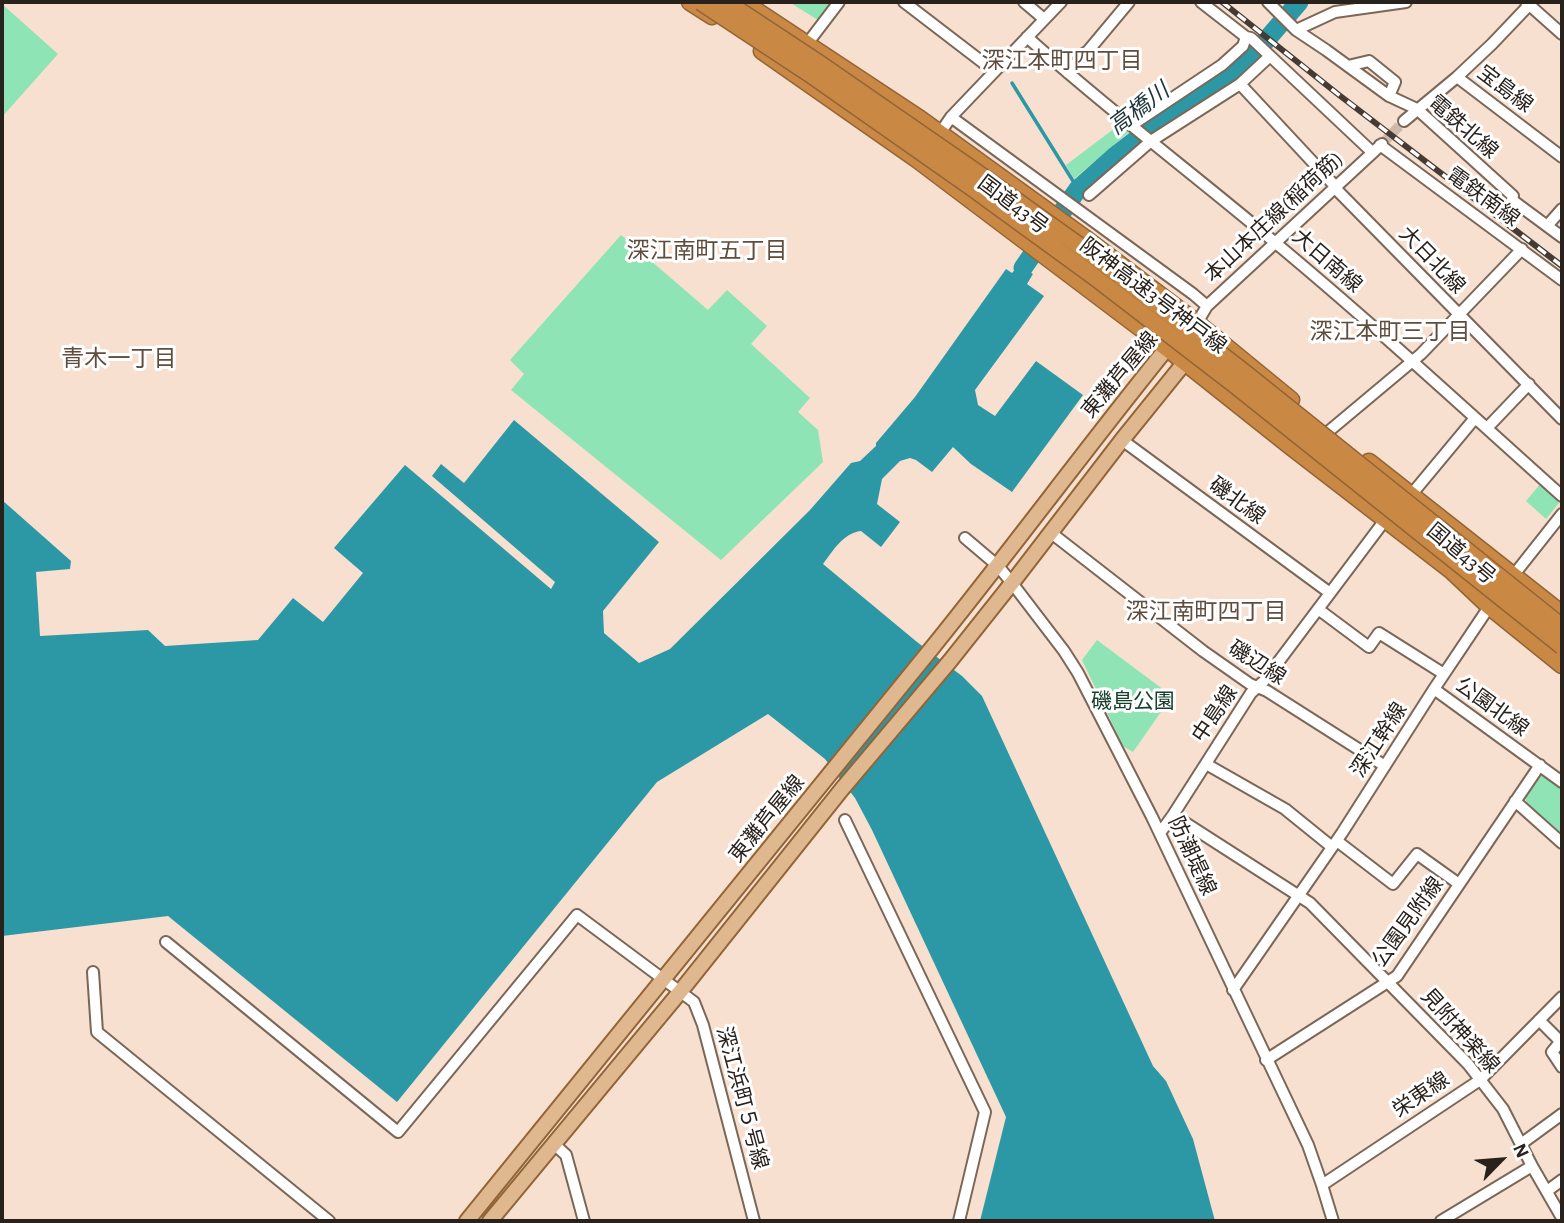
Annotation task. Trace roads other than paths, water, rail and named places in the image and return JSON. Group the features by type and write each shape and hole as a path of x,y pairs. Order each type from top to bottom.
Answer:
{"highway":[{"name":"国道43号","path":"690,2 918,160 1046,256 1451,571 1489,606 1562,665"},
{"name":"阪神高速3号神戸線","path":"701,2 810,74 1092,275 1235,385 1562,646"},
{"name":"阪神高速3号神戸線","path":"726,2 979,174 1102,262 1562,627"},
{"name":"国道43号","path":"743,2 940,134 1066,224 1197,323 1329,431 1562,614"}],"main road":[{"name":"東灘芦屋線","path":"467,1221 998,566 1104,425 1167,348 1197,323"},
{"name":"東灘芦屋線","path":"490,1221 1012,583 1185,362 1197,323"}],"street":[{"path":"807,44 839,2"},
{"path":"904,2 994,71"},
{"path":"1024,2 1044,19"},
{"path":"918,160 951,117 1061,2"},
{"path":"1068,74 1129,2"},
{"path":"1133,126 1222,65 1249,38 1201,2"},
{"name":"電鉄北線","path":"1269,2 1296,30 1389,96 1417,109 1513,197 1512,200 1562,237"},
{"path":"1296,30 1335,12 1406,2"},
{"path":"1404,121 1492,44 1529,3 1562,34"},
{"name":"大日南線","path":"1027,37 1068,74 1275,242 1562,496"},
{"name":"電鉄南線","path":"1249,38 1374,148 1522,249 1562,280"},
{"path":"1242,86 1268,54"},
{"path":"1348,66 1369,61 1395,82 1389,96"},
{"path":"1089,195 1150,141 1242,86 1273,64 1374,148"},
{"name":"宝島線","path":"1457,77 1562,157"},
{"name":"大日北線","path":"1242,86 1335,186 1562,419"},
{"path":"951,117 1207,306"},
{"name":"本山本庄線(稲荷筋)","path":"1197,323 1207,306 1374,148"},
{"path":"1547,226 1562,209"},
{"path":"1066,224 1079,210"},
{"path":"1329,431 1412,362 1522,249"},
{"path":"1487,428 1529,384"},
{"path":"1411,495 1475,418"},
{"name":"磯北線","path":"1122,440 1330,593"},
{"name":"深江幹線","path":"1233,990 1334,844 1489,606 1562,514"},
{"name":"中島線","path":"1160,834 1251,693 1385,520"},
{"name":"磯辺線","path":"1050,532 1203,651 1250,684 1267,691 1385,766"},
{"name":"防潮堤線","path":"965,538 998,566 1065,652 1078,673 1160,834 1308,1145 1333,1221"},
{"path":"1318,609 1369,647 1379,633 1444,674"},
{"name":"公園北線","path":"1434,689 1562,782"},
{"path":"1206,764 1284,809 1393,884 1417,854 1459,884"},
{"name":"公園見附線","path":"1266,1060 1397,976 1540,765"},
{"path":"1515,801 1562,843"},
{"name":"見附神楽線","path":"1174,815 1310,903 1468,1064 1503,1109 1562,1218"},
{"path":"845,820 985,1112 958,1221"},
{"name":"深江浜町５号線","path":"166,942 398,1132 577,915 694,1002 703,1025 754,1221"},
{"path":"93,972 97,1032 328,1221"},
{"name":"栄東線","path":"1322,1185 1480,1080 1562,997"},
{"path":"1539,1020 1561,1042 1552,1052 1562,1067"},
{"path":"1521,1144 1562,1114"},
{"path":"554,1144 566,1155 584,1221"},
{"path":"1441,1221 1532,1166"},
{"path":"1547,1191 1562,1180"}],"water":[{"path":"1019,265 1033,274 1027,284 1044,296 975,390 978,405 995,416 1036,361 1083,395 1012,492 971,464 953,447 932,472 916,460 910,458 900,461 882,479 877,504 900,522 881,547 861,531 849,535 839,543 823,564 962,676 982,696 1153,1066 1166,1081 1193,1139 1215,1221 980,1221 1006,1117 855,798 825,759 768,714 657,782 397,1102 168,916 2,936 2,500 71,561 70,569 36,572 40,636 148,630 165,646 258,640 293,598 323,622 363,573 334,548 405,465 551,589 555,582 432,476 441,464 464,483 514,420 659,542 603,611 604,633 639,663 670,649 810,510 851,463 860,461 876,446 915,397 1006,269 1012,273"}],"waterway":[{"name":"高橋川","path":"1023,268 1078,189 1167,116 1244,66 1299,2"},
{"path":"1012,83 1078,189"}],"tunnel":[{"path":"1382,144 1404,121"}],"railway":[{"path":"1222,2 1562,266"}],"district":[{"name":"深江本町四丁目","path":"1062,61"},
{"name":"深江南町五丁目","path":"707,251"},
{"name":"深江本町三丁目","path":"1390,332"},
{"name":"青木一丁目","path":"119,359"},
{"name":"深江南町四丁目","path":"1206,612"}],"park label":[{"name":"磯島公園","path":"1133,702"}]}
